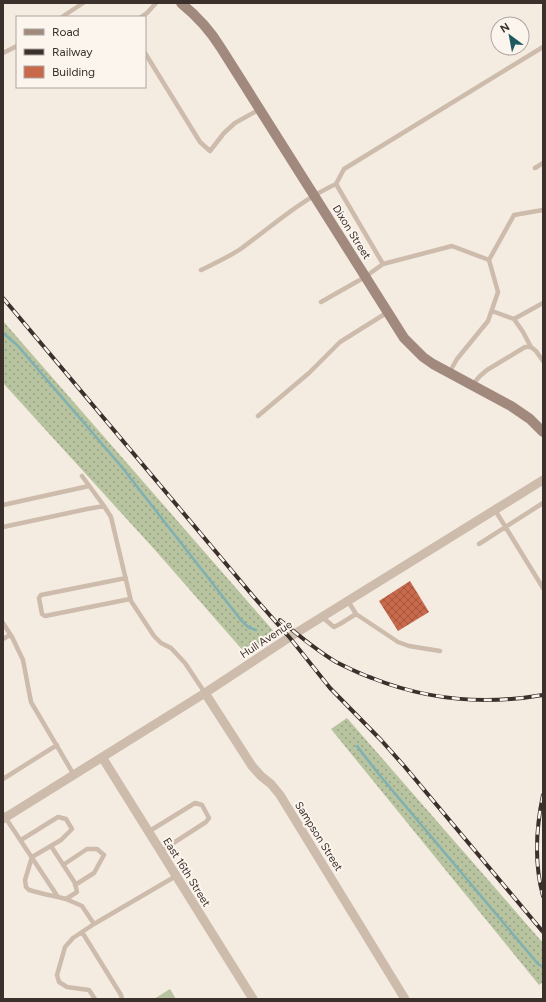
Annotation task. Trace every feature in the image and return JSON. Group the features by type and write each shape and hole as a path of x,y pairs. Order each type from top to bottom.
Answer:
{"street":[{"name":"Dixon Street","path":"181,3 202,21 212,34 404,338 422,356 433,364 511,406 530,419 543,432"},
{"name":"Hull Avenue","path":"4,817 74,775 322,617 543,480"},
{"name":"Sampson Street","path":"205,692 252,766 280,795 406,999"},
{"name":"East 16th Street","path":"102,757 253,999"}],"lane":[{"path":"64,16 83,3"},
{"path":"142,16 156,3"},
{"path":"3,53 16,46"},
{"path":"201,270 240,249 314,196 336,184 344,169 543,46"},
{"path":"146,55 200,142 210,151 224,133 235,123 260,109"},
{"path":"535,168 543,163"},
{"path":"336,184 383,264"},
{"path":"449,373 457,358 488,321 498,292 489,260 514,215 543,210"},
{"path":"321,302 383,264 452,246 489,260"},
{"path":"514,319 543,302"},
{"path":"492,311 514,319 531,347 543,361"},
{"path":"258,416 309,373 340,342 388,312"},
{"path":"472,385 487,370 525,347 531,347"},
{"path":"82,476 111,517 131,601 154,636 171,648 185,663 205,692"},
{"path":"3,505 89,486"},
{"path":"478,544 542,505"},
{"path":"3,527 104,506"},
{"path":"495,510 543,588"},
{"path":"126,578 42,595 39,598 42,614 45,616 130,599"},
{"path":"348,601 356,614 398,642 409,646 440,650"},
{"path":"322,617 334,627 356,614"},
{"path":"3,624 23,660 31,702 74,775"},
{"path":"3,639 10,635"},
{"path":"3,779 57,745"},
{"path":"148,832 195,803 202,805 209,818 206,822 161,851"},
{"path":"4,817 21,840 58,897"},
{"path":"21,840 58,817 66,819 72,829 61,840 32,857 25,880 26,886 29,890 66,899 82,906 94,924"},
{"path":"51,846 75,885 77,892 66,899"},
{"path":"63,865 87,849 97,849 104,855 94,873 75,885"},
{"path":"95,999 89,990 67,987 59,982 57,975 65,947 73,938 94,924 176,876"},
{"path":"82,932 122,999"}],"green space":[{"path":"3,321 277,635 246,654 155,550 3,383"},
{"path":"347,718 543,943 543,982 539,985 331,729"},
{"path":"170,989 176,999 154,999"}],"building":[{"path":"410,581 429,612 398,631 379,601"}],"waterway":[{"path":"3,333 17,345 121,466 241,620 248,627 256,630"},
{"path":"357,746 382,778 538,964 543,967"}],"railway":[{"path":"3,298 290,638 330,688 405,767 543,932"},
{"path":"280,620 300,637 336,662 363,675 414,691 435,696 478,700 500,700 543,695"},
{"path":"543,795 537,846 538,871 543,896"}]}
